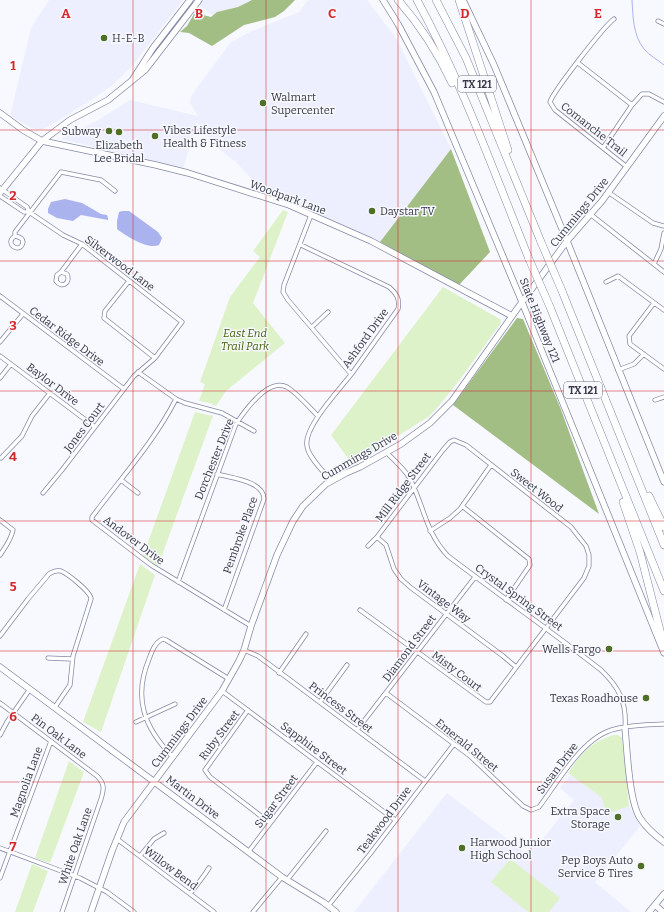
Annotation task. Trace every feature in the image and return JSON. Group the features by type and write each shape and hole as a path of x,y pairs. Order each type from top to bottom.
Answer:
{"highway":[{"path":"398,0 421,28 445,68 486,161 492,166"},
{"name":"TX 121","path":"417,0 440,45 492,166 664,591"},
{"name":"TX 121","path":"436,0 466,58 664,545"},
{"path":"459,0 512,162 512,171"},
{"path":"616,472 618,487 640,552 664,646"},
{"path":"635,472 643,484 664,527"}],"street":[{"path":"29,212 27,207 1,190 42,141 70,120 108,100 144,70 168,42 200,0"},
{"name":"State Highway 121","path":"384,0 434,92 522,302 664,653"},
{"path":"463,0 494,65 664,482"},
{"path":"133,79 140,66 189,1 194,6"},
{"path":"614,19 600,32 578,63 632,105"},
{"path":"658,21 664,24"},
{"path":"162,37 168,42"},
{"name":"Comanche Trail","path":"578,63 551,98 551,104 555,110 627,167"},
{"path":"603,148 632,105 640,96 645,93 649,94 664,102"},
{"name":"Woodpark Lane","path":"0,113 23,130 42,141 188,173 289,205 371,241 512,316"},
{"name":"Cummings Drive","path":"91,912 124,822 229,680 244,650 280,549 293,521 304,506 331,481 401,444 430,423 452,401 567,241 608,192 664,116"},
{"path":"15,236 29,212 61,172 101,180 115,191"},
{"path":"608,192 653,223 664,226"},
{"path":"0,196 24,212 29,212"},
{"name":"Silverwood Lane","path":"29,212 63,235 82,244 182,322"},
{"path":"590,214 664,272"},
{"path":"311,215 284,285 283,292 288,300 352,374"},
{"path":"654,264 659,253 664,233"},
{"path":"62,272 82,244"},
{"name":"Ashford Drive","path":"300,245 389,287 398,297 399,302 398,309 352,374 318,416 310,430 306,446 310,454 331,481"},
{"path":"606,282 618,276 664,310"},
{"path":"129,282 105,311 104,318 155,358"},
{"name":"Cedar Ridge Drive","path":"0,296 124,389"},
{"path":"654,303 629,336 630,344 664,369"},
{"path":"312,326 328,312"},
{"path":"0,342 23,314"},
{"name":"Jones Court","path":"43,493 124,389 138,372 155,358 182,322"},
{"path":"618,370 634,364 644,354"},
{"name":"Baylor Drive","path":"0,356 95,427"},
{"path":"0,378 11,364"},
{"path":"138,372 176,399 217,411 254,431"},
{"name":"Dorchester Drive","path":"178,582 238,421 252,402 264,392 275,386 281,385 294,392 318,416"},
{"path":"1,458 22,436 32,416 50,393"},
{"path":"655,400 664,397"},
{"name":"Andover Drive","path":"176,399 162,425 92,517 92,520 151,565 252,626"},
{"name":"Sweet Wood","path":"454,440 466,445 549,510 580,537 586,546 589,555 588,568 584,578 547,628"},
{"name":"Mill Ridge Street","path":"368,546 377,537 413,488 450,442 454,440"},
{"name":"Crystal Spring Street","path":"386,452 405,471 430,531 436,542 448,556 506,600 547,628 601,670 615,685 623,702 626,714 625,728 631,785 636,809 640,818 664,842"},
{"path":"430,531 450,518 462,506 491,465"},
{"name":"Pembroke Place","path":"217,474 249,482 258,487 264,494 264,499 224,610"},
{"path":"121,480 138,493"},
{"path":"462,506 529,559 530,565 506,600"},
{"path":"0,520 13,530 12,537 0,554"},
{"name":"Vintage Way","path":"377,537 386,545 394,569 401,579 516,667"},
{"path":"0,636 49,574 56,571 63,572 91,596 72,659 70,686 55,707"},
{"name":"Diamond Street","path":"357,730 475,577"},
{"name":"Misty Court","path":"360,610 486,702 490,702 516,667"},
{"path":"516,667 547,628"},
{"path":"279,673 306,634"},
{"path":"173,757 160,744 150,730 142,697 144,674 153,649 160,640 166,640 229,680"},
{"name":"Princess Street","path":"244,650 258,656 425,781"},
{"path":"48,658 72,659"},
{"path":"320,702 347,665"},
{"name":"Martin Drive","path":"0,667 284,878 336,912"},
{"path":"0,735 30,689"},
{"name":"Sapphire Street","path":"222,691 395,820"},
{"name":"Emerald Street","path":"386,693 470,756 523,806 530,810 535,810"},
{"name":"Pin Oak Lane","path":"0,703 97,776 102,781 104,786"},
{"path":"136,722 175,704"},
{"name":"Ruby Street","path":"248,710 205,770 210,777 270,823"},
{"name":"Susan Drive","path":"535,810 539,807 579,753 588,743 598,736 609,731 625,728 664,724"},
{"name":"Magnolia Lane","path":"0,878 51,741"},
{"name":"Teakwood Drive","path":"328,906 454,744"},
{"name":"Sugar Street","path":"249,851 318,762"},
{"name":"White Oak Lane","path":"62,912 104,786"},
{"path":"253,912 326,830"},
{"path":"140,856 154,839 164,833"},
{"name":"Willow Bend","path":"117,839 214,912"},
{"path":"0,848 74,875 107,892 134,912"},
{"path":"190,894 208,868"},
{"path":"650,912 664,894"},
{"path":"655,905 663,912"}],"shaded area":[{"path":"49,0 183,0 132,66 114,84 51,125 43,129 34,129 10,116 31,28"},
{"path":"203,0 252,0 238,7 217,12 213,16 199,5"},
{"path":"308,0 367,0 396,38 451,149 380,242 270,194 260,188 237,163 214,145 197,122 183,169 61,139 100,119 130,100 198,116 190,103 191,96 231,42 252,31 299,12"},
{"name":"Harwood Junior High School","path":"571,774 601,797 607,813 629,806 640,826 595,882 631,912 354,912 447,793 527,854 539,840 541,841 574,800 560,788"}],"green space":[{"path":"252,0 295,0 284,11 275,17 244,25 212,46 189,33 180,32 187,26 194,14 211,17 217,12 238,7"},
{"path":"451,149 490,252 458,286 380,242"},
{"name":"East End Trail Park","path":"283,210 288,212 253,303 285,343 226,391 216,406 199,401 205,384 200,382 230,297 260,257 253,251"},
{"path":"443,287 500,319 501,323 458,382 428,417 369,454 350,461 331,435"},
{"path":"517,318 523,319 560,407 599,514 453,405"},
{"path":"195,412 213,416 158,566 143,556"},
{"path":"140,564 155,575 101,732 83,722"},
{"path":"613,735 618,735 622,738 629,806 607,814 601,797 568,773 592,745"},
{"path":"69,761 84,772 50,863 35,858"},
{"path":"510,859 560,898 549,912 528,912 491,882"},
{"path":"32,864 48,871 33,912 15,912"}],"water":[{"path":"65,199 82,203 101,214 107,215 108,220 81,215 73,221 57,218 48,213 51,202"},
{"path":"129,211 158,232 162,238 159,245 149,246 143,244 117,229 119,212"}],"waterway":[{"path":"632,0 634,26 640,44 646,51 664,65"}],"place":[{"name":"H-E-B","path":"104,38"},
{"name":"Walmart Supercenter","path":"263,103"},
{"name":"Subway","path":"109,131"},
{"name":"Elizabeth Lee Bridal","path":"119,132"},
{"name":"Vibes Lifestyle Health & Fitness","path":"155,136"},
{"name":"Daystar TV","path":"372,211"},
{"name":"Wells Fargo","path":"609,649"},
{"name":"Texas Roadhouse","path":"646,698"},
{"name":"Extra Space Storage","path":"618,817"},
{"name":"Harwood Junior High School","path":"462,848"},
{"name":"Pep Boys Auto Service & Tires","path":"641,866"}]}
